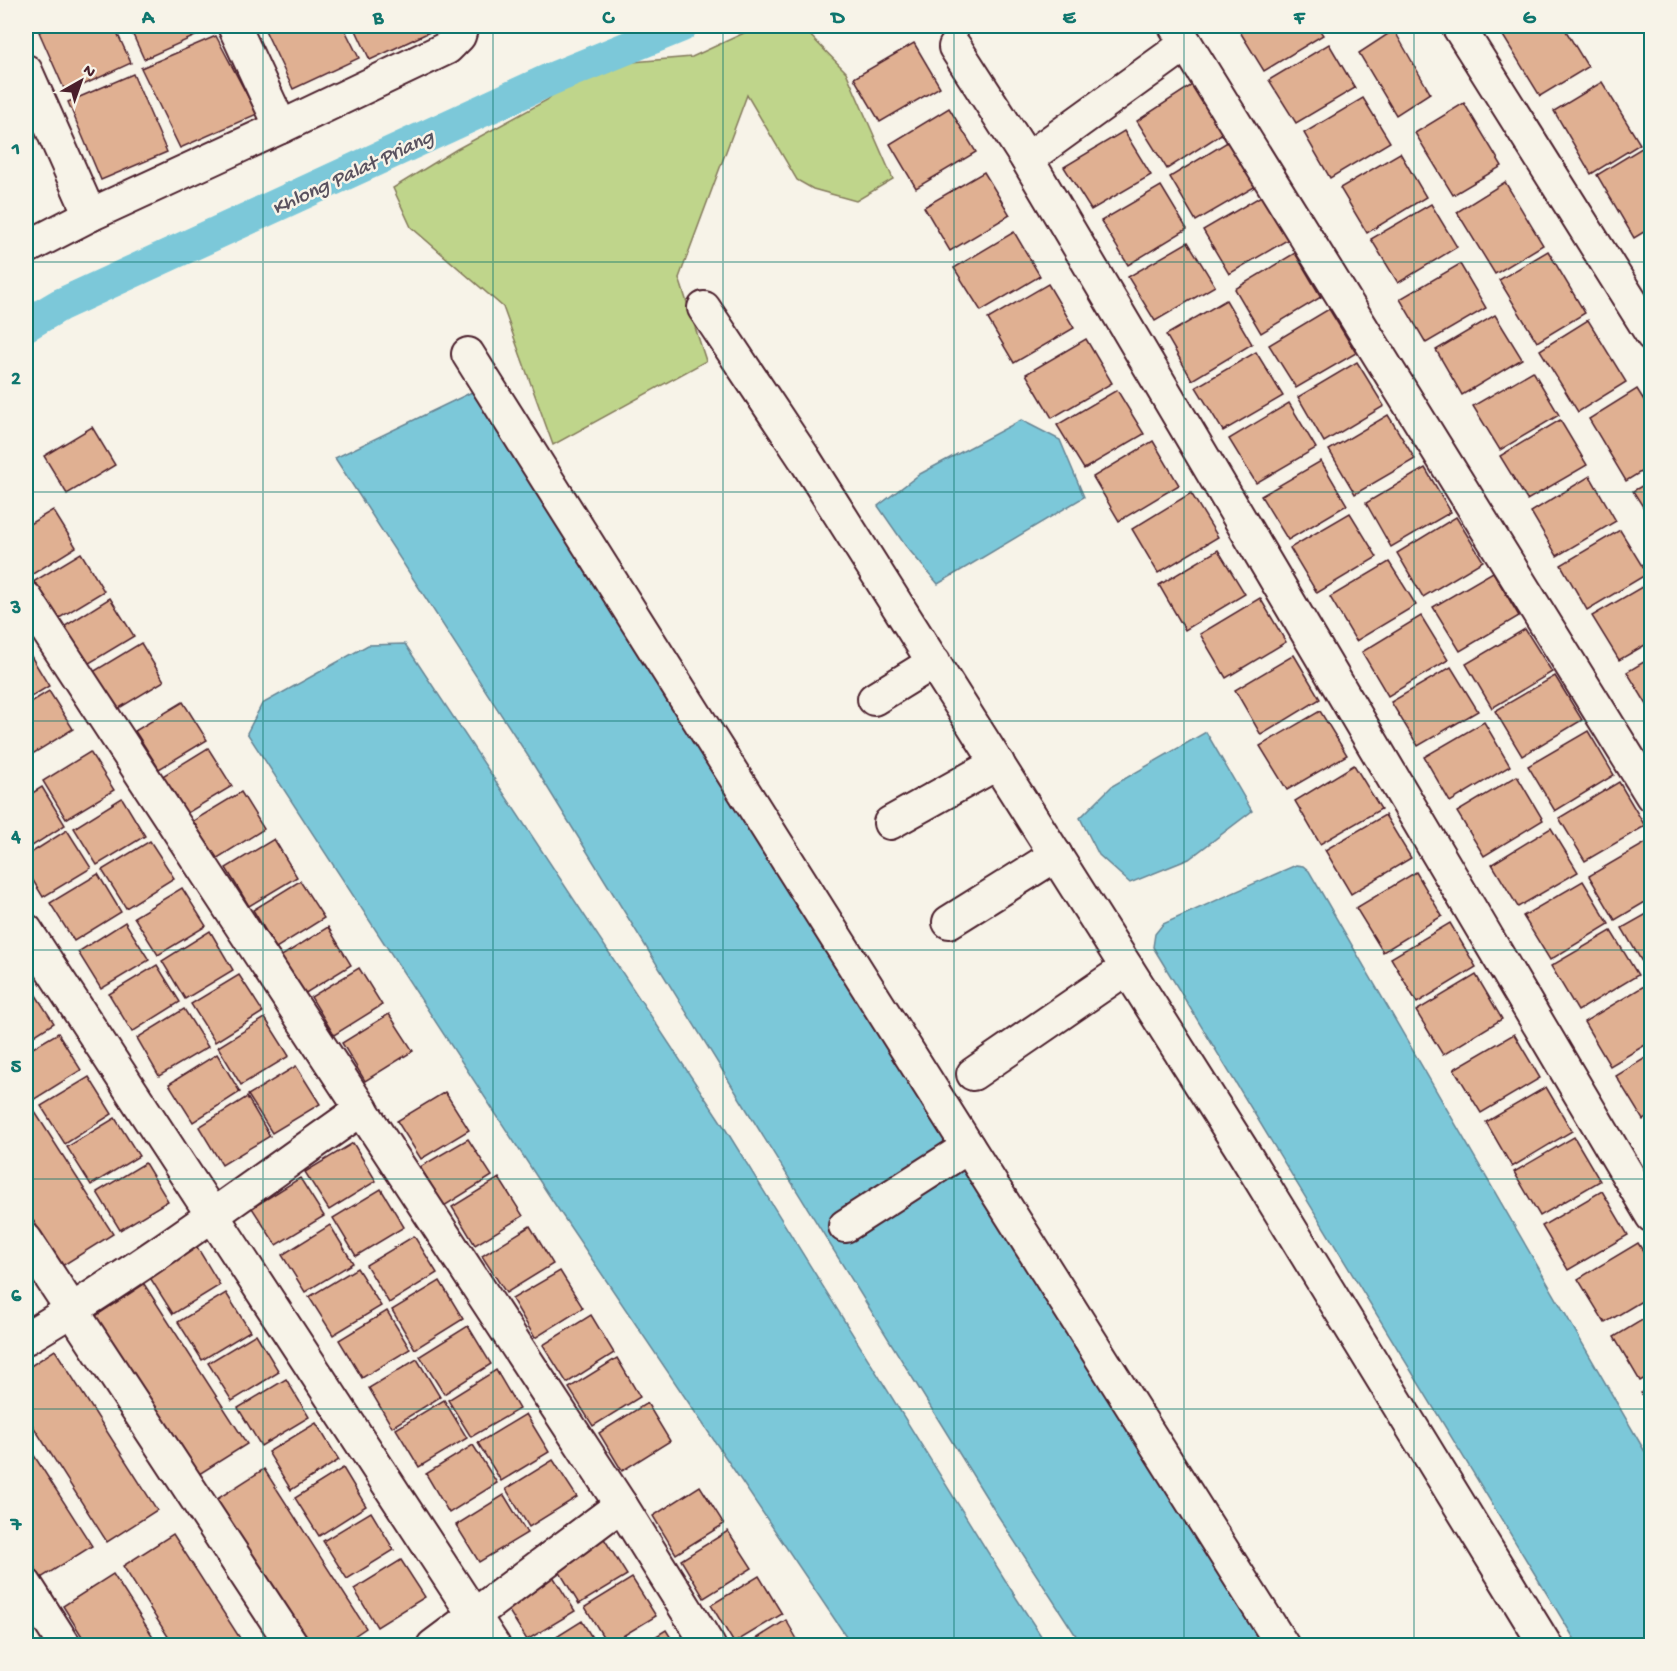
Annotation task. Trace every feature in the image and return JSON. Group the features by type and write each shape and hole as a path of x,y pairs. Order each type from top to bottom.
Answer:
{"street":[{"path":"234,26 281,127"},
{"path":"26,248 90,215 447,48 459,36 462,26"},
{"path":"1458,26 1652,335"},
{"path":"1028,159 1181,35 1652,796"},
{"path":"955,47 1028,159 1652,1216"},
{"path":"26,71 90,215"},
{"path":"704,308 804,458 1241,1148 1546,1646"},
{"path":"468,354 1283,1646"},
{"path":"26,598 621,1505 710,1646"},
{"path":"874,699 934,662"},
{"path":"890,823 998,764"},
{"path":"949,922 1056,855"},
{"path":"26,930 494,1646"},
{"path":"973,1074 1127,968"},
{"path":"26,1338 72,1311 362,1109"},
{"path":"845,1226 968,1147"},
{"path":"26,1240 292,1646"},
{"path":"433,1646 621,1505"},
{"path":"26,1586 65,1646"}],"green space":[{"path":"759,26 801,26 846,72 893,179 856,201 813,189 797,180 747,95 679,278 706,361 553,445 503,307 411,227 393,188 457,149 547,100 584,66 692,57"}],"water":[{"path":"472,392 754,827 1264,1645 1082,1645 993,1508 528,756 335,458"},
{"path":"1021,420 1060,440 1084,497 938,584 905,545 878,506 920,474"},
{"path":"405,644 721,1122 1047,1645 852,1645 554,1203 247,733 262,704 368,645"},
{"path":"1206,732 1252,811 1189,859 1130,883 1099,855 1080,818 1112,786"},
{"path":"1296,865 1303,866 1309,871 1651,1462 1651,1645 1578,1645 1153,947 1155,934 1163,924"}],"building":[{"path":"53,26 114,26 131,63 66,93 39,32"},
{"path":"129,26 207,26 209,30 144,59"},
{"path":"263,26 343,26 359,58 293,89"},
{"path":"354,26 435,26 436,29 370,60"},
{"path":"1317,26 1323,35 1264,71 1237,27"},
{"path":"1516,26 1563,26 1588,67 1540,96 1502,34"},
{"path":"1394,30 1430,93 1396,115 1359,53"},
{"path":"216,36 257,114 180,148 141,68"},
{"path":"914,43 940,87 880,122 854,78"},
{"path":"1329,44 1355,88 1296,123 1269,80"},
{"path":"133,74 167,152 101,180 68,102"},
{"path":"1602,82 1640,144 1591,174 1554,111"},
{"path":"1192,85 1223,133 1167,169 1137,121"},
{"path":"1363,98 1390,142 1330,178 1304,133"},
{"path":"1464,103 1502,166 1453,195 1415,133"},
{"path":"949,108 976,152 916,188 890,144"},
{"path":"1124,131 1151,175 1091,210 1064,167"},
{"path":"1229,141 1256,186 1196,221 1170,177"},
{"path":"1645,146 1652,157 1652,227 1634,238 1597,175"},
{"path":"1400,153 1426,197 1367,233 1340,188"},
{"path":"984,172 1010,215 950,251 924,207"},
{"path":"1505,182 1543,245 1495,274 1457,212"},
{"path":"1161,186 1187,229 1128,265 1101,221"},
{"path":"1263,195 1289,239 1229,274 1203,230"},
{"path":"1431,204 1457,247 1398,283 1371,239"},
{"path":"1014,232 1040,276 981,311 954,268"},
{"path":"1188,242 1215,286 1155,321 1128,277"},
{"path":"1548,251 1585,313 1537,342 1499,280"},
{"path":"1295,253 1321,297 1261,333 1235,289"},
{"path":"1460,264 1486,308 1426,343 1400,299"},
{"path":"1048,284 1074,328 1014,363 988,319"},
{"path":"1226,300 1252,344 1192,380 1166,335"},
{"path":"1329,309 1356,353 1296,388 1269,345"},
{"path":"1495,315 1522,359 1462,395 1436,350"},
{"path":"1588,320 1626,382 1578,412 1540,350"},
{"path":"1086,339 1112,383 1052,418 1026,374"},
{"path":"1256,352 1283,396 1223,431 1196,387"},
{"path":"1357,362 1384,406 1324,442 1298,397"},
{"path":"1533,371 1559,415 1500,450 1473,406"},
{"path":"1637,389 1652,413 1652,465 1626,481 1589,419"},
{"path":"1117,390 1144,434 1084,469 1057,425"},
{"path":"1289,403 1316,448 1256,483 1229,439"},
{"path":"1388,415 1415,459 1355,494 1329,450"},
{"path":"1560,420 1587,465 1527,500 1500,456"},
{"path":"92,427 115,465 67,494 44,456"},
{"path":"1153,441 1179,485 1119,521 1093,477"},
{"path":"1321,461 1347,505 1288,540 1261,496"},
{"path":"1425,468 1451,512 1391,547 1366,503"},
{"path":"1590,476 1616,521 1557,556 1531,512"},
{"path":"1652,480 1652,521 1633,491"},
{"path":"1191,493 1218,537 1158,573 1132,529"},
{"path":"53,510 76,547 28,577 26,573 26,526"},
{"path":"1350,513 1377,557 1317,593 1290,548"},
{"path":"1456,517 1483,561 1423,597 1397,553"},
{"path":"1620,530 1647,574 1587,610 1561,565"},
{"path":"1218,550 1245,594 1185,630 1159,585"},
{"path":"81,553 104,591 56,620 33,582"},
{"path":"1389,562 1416,605 1356,641 1330,597"},
{"path":"1493,572 1519,616 1460,651 1433,607"},
{"path":"1652,581 1652,641 1619,660 1592,616"},
{"path":"110,598 134,636 86,665 62,628"},
{"path":"1260,598 1286,642 1226,678 1200,634"},
{"path":"1421,616 1448,660 1388,696 1362,652"},
{"path":"1525,629 1552,672 1492,708 1466,664"},
{"path":"141,643 164,681 116,710 93,672"},
{"path":"26,648 49,686 26,700"},
{"path":"1294,655 1320,699 1261,735 1235,690"},
{"path":"1652,657 1652,713 1627,672"},
{"path":"1451,667 1478,711 1418,746 1391,702"},
{"path":"1555,676 1582,720 1522,756 1495,711"},
{"path":"49,691 73,729 26,758 26,705"},
{"path":"183,702 207,740 159,769 135,731"},
{"path":"1320,711 1347,755 1287,790 1260,746"},
{"path":"1484,722 1510,766 1450,802 1424,757"},
{"path":"1588,731 1614,775 1555,811 1528,766"},
{"path":"208,748 232,786 184,815 161,777"},
{"path":"90,752 114,790 66,819 43,781"},
{"path":"1354,765 1381,809 1320,844 1295,801"},
{"path":"1517,776 1543,820 1484,856 1457,812"},
{"path":"1619,782 1645,826 1585,861 1559,818"},
{"path":"42,787 65,825 26,850 26,797"},
{"path":"241,792 264,829 216,859 193,821"},
{"path":"122,798 145,836 97,865 74,828"},
{"path":"1385,815 1411,858 1351,894 1325,850"},
{"path":"1551,828 1578,872 1518,907 1492,864"},
{"path":"67,830 91,868 43,897 26,869 26,856"},
{"path":"274,839 297,877 249,906 226,868"},
{"path":"150,841 174,878 126,908 102,870"},
{"path":"1649,841 1652,845 1652,898 1615,920 1589,876"},
{"path":"1416,872 1442,916 1383,952 1356,908"},
{"path":"98,874 121,912 74,941 50,903"},
{"path":"300,881 324,918 276,948 253,910"},
{"path":"1583,881 1609,924 1550,960 1523,916"},
{"path":"182,888 206,926 158,955 134,917"},
{"path":"1652,911 1652,970 1648,972 1622,928"},
{"path":"125,922 149,960 101,989 78,952"},
{"path":"1450,923 1476,967 1417,1003 1391,958"},
{"path":"328,927 351,965 304,994 280,957"},
{"path":"210,931 233,970 185,999 162,961"},
{"path":"1611,931 1638,975 1578,1011 1551,966"},
{"path":"157,965 180,1002 132,1032 109,994"},
{"path":"359,968 382,1005 334,1035 311,997"},
{"path":"239,975 263,1012 215,1042 191,1004"},
{"path":"1476,975 1502,1019 1443,1055 1416,1011"},
{"path":"30,986 54,1023 26,1041 26,988"},
{"path":"1644,986 1652,999 1652,1041 1610,1066 1584,1022"},
{"path":"184,1009 208,1047 159,1076 137,1038"},
{"path":"389,1014 413,1051 365,1081 342,1043"},
{"path":"265,1018 289,1056 241,1085 218,1047"},
{"path":"58,1033 81,1070 33,1100 26,1087 26,1052"},
{"path":"1514,1034 1540,1078 1481,1113 1454,1069"},
{"path":"217,1054 240,1092 193,1122 169,1084"},
{"path":"1652,1054 1652,1114 1643,1120 1616,1076"},
{"path":"296,1066 320,1104 272,1133 248,1095"},
{"path":"89,1077 112,1114 65,1144 41,1106"},
{"path":"1546,1087 1572,1131 1512,1167 1486,1122"},
{"path":"445,1092 469,1130 421,1159 397,1121"},
{"path":"247,1097 270,1136 222,1165 199,1127"},
{"path":"26,1098 113,1234 62,1266 26,1209"},
{"path":"115,1118 139,1156 91,1185 67,1147"},
{"path":"1574,1137 1600,1181 1540,1216 1514,1172"},
{"path":"468,1139 492,1176 444,1206 420,1167"},
{"path":"353,1143 376,1181 329,1210 305,1172"},
{"path":"145,1163 168,1201 120,1230 97,1192"},
{"path":"300,1178 324,1216 276,1245 252,1208"},
{"path":"499,1178 523,1216 475,1245 452,1207"},
{"path":"381,1189 404,1227 356,1256 333,1218"},
{"path":"1602,1191 1628,1235 1568,1270 1542,1226"},
{"path":"330,1225 353,1263 305,1292 282,1255"},
{"path":"530,1226 553,1264 506,1293 482,1256"},
{"path":"414,1236 437,1273 389,1303 366,1265"},
{"path":"1638,1243 1652,1265 1652,1295 1605,1323 1578,1279"},
{"path":"197,1247 220,1285 173,1314 149,1276"},
{"path":"357,1268 381,1306 333,1335 309,1297"},
{"path":"560,1271 583,1308 535,1338 512,1299"},
{"path":"440,1281 463,1319 415,1349 392,1310"},
{"path":"144,1284 247,1444 196,1476 94,1317"},
{"path":"226,1293 250,1331 202,1360 178,1322"},
{"path":"387,1311 410,1349 362,1378 339,1340"},
{"path":"1652,1314 1652,1374 1640,1381 1614,1337"},
{"path":"591,1315 614,1353 567,1383 543,1345"},
{"path":"468,1326 491,1364 444,1394 420,1356"},
{"path":"256,1334 279,1372 232,1401 208,1363"},
{"path":"55,1350 157,1510 107,1542 26,1415 26,1369"},
{"path":"617,1358 640,1397 593,1426 569,1388"},
{"path":"417,1359 440,1397 392,1427 369,1388"},
{"path":"496,1370 519,1409 471,1437 448,1400"},
{"path":"286,1379 309,1417 261,1446 238,1408"},
{"path":"1652,1387 1652,1410 1641,1393"},
{"path":"444,1400 467,1438 419,1467 396,1429"},
{"path":"647,1403 670,1441 622,1471 599,1433"},
{"path":"526,1414 549,1452 501,1481 478,1443"},
{"path":"316,1423 339,1460 291,1490 268,1452"},
{"path":"26,1443 92,1546 41,1578 26,1553"},
{"path":"473,1445 497,1483 449,1513 426,1474"},
{"path":"553,1460 577,1497 529,1527 506,1489"},
{"path":"343,1468 366,1506 319,1536 295,1498"},
{"path":"264,1469 366,1628 339,1646 307,1646 214,1501"},
{"path":"700,1486 724,1524 676,1554 653,1516"},
{"path":"504,1495 527,1533 479,1562 456,1525"},
{"path":"371,1512 394,1550 347,1579 323,1541"},
{"path":"728,1531 752,1568 704,1598 681,1560"},
{"path":"173,1534 245,1646 174,1646 123,1566"},
{"path":"603,1537 627,1575 579,1604 556,1566"},
{"path":"401,1560 425,1597 377,1627 354,1589"},
{"path":"551,1573 575,1611 527,1640 504,1603"},
{"path":"113,1574 159,1646 88,1646 63,1606"},
{"path":"759,1576 782,1614 734,1643 711,1605"},
{"path":"632,1578 656,1616 608,1645 585,1607"},
{"path":"786,1620 801,1646 745,1646"},
{"path":"582,1621 597,1646 542,1646"},
{"path":"666,1630 676,1646 640,1646"}],"waterway":[{"name":"Khlong Palat Priang","path":"26,325 60,305 551,79 681,26"}]}
